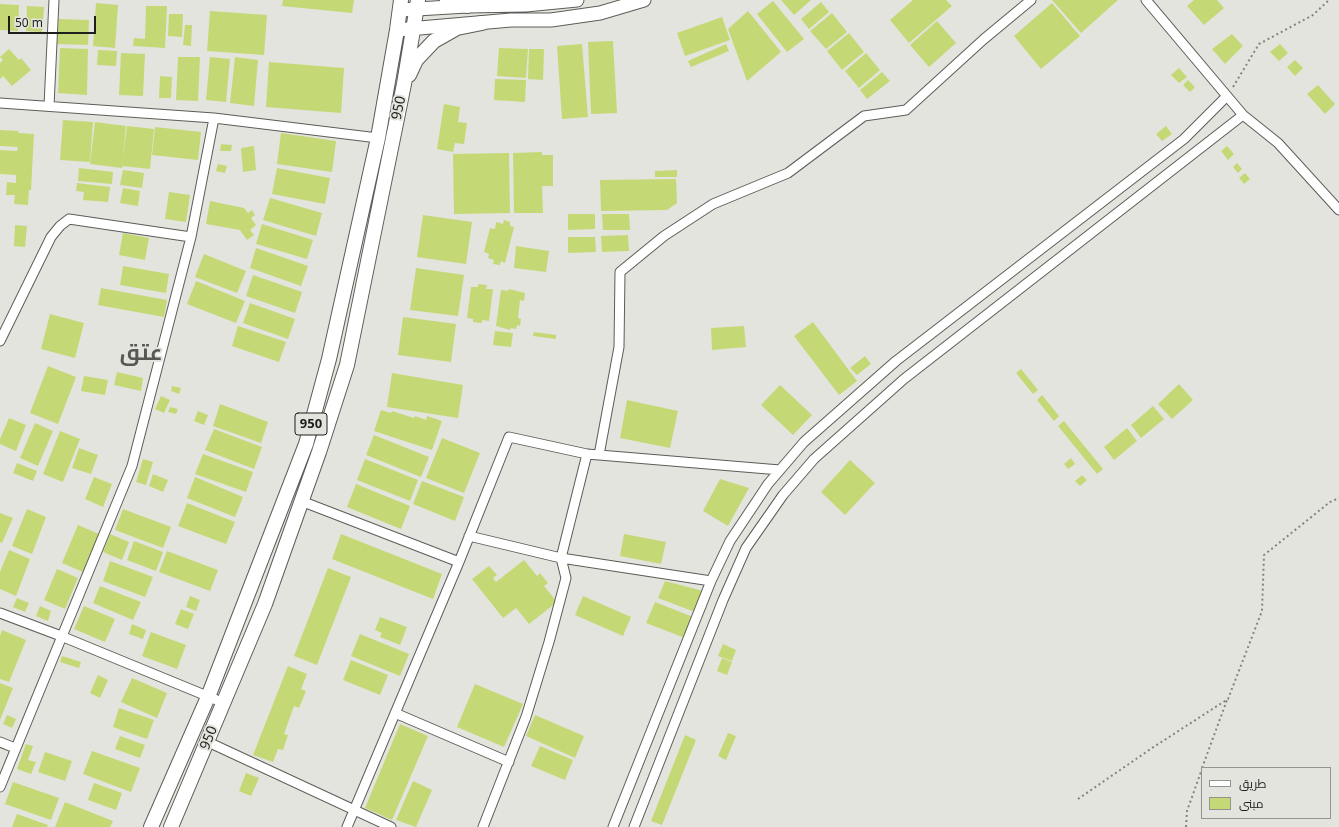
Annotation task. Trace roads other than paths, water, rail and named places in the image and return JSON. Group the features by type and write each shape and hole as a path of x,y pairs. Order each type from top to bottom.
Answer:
{"main road":[{"path":"447,0 452,3 467,6"},
{"path":"400,5 526,5 576,0"},
{"path":"397,30 413,30 482,23 551,20 600,13 644,0"},
{"name":"950","path":"150,827 208,697 306,444 329,359 378,138 400,5"},
{"name":"950","path":"171,827 208,742 264,604 301,501 346,365 404,84 418,5"},
{"path":"404,84 416,60 434,41 457,28 482,23"}],"street":[{"path":"49,106 54,0"},
{"path":"600,455 619,347 620,272 676,228 713,204 788,173 864,116 906,110 984,39 1030,0"},
{"path":"1146,0 1243,115 1278,143 1339,210"},
{"path":"613,827 711,581 730,541 768,484 804,442 896,361 1184,139 1227,96"},
{"path":"0,102 214,118 378,138"},
{"path":"634,827 723,600 746,548 783,496 814,459 904,379 1243,115"},
{"path":"0,786 132,466 191,237 214,118"},
{"path":"0,341 51,238 60,226 69,219 191,237"},
{"path":"347,827 459,562 509,437 587,454 780,470"},
{"path":"483,827 526,717 566,578 561,558 587,454"},
{"path":"301,501 459,562"},
{"path":"469,536 561,558 711,581"},
{"path":"0,613 62,636 224,703"},
{"path":"395,713 509,762"},
{"path":"0,742 15,748"},
{"path":"208,742 353,811 391,827"}],"district":[{"name":"عتق","path":"141,354"}]}
